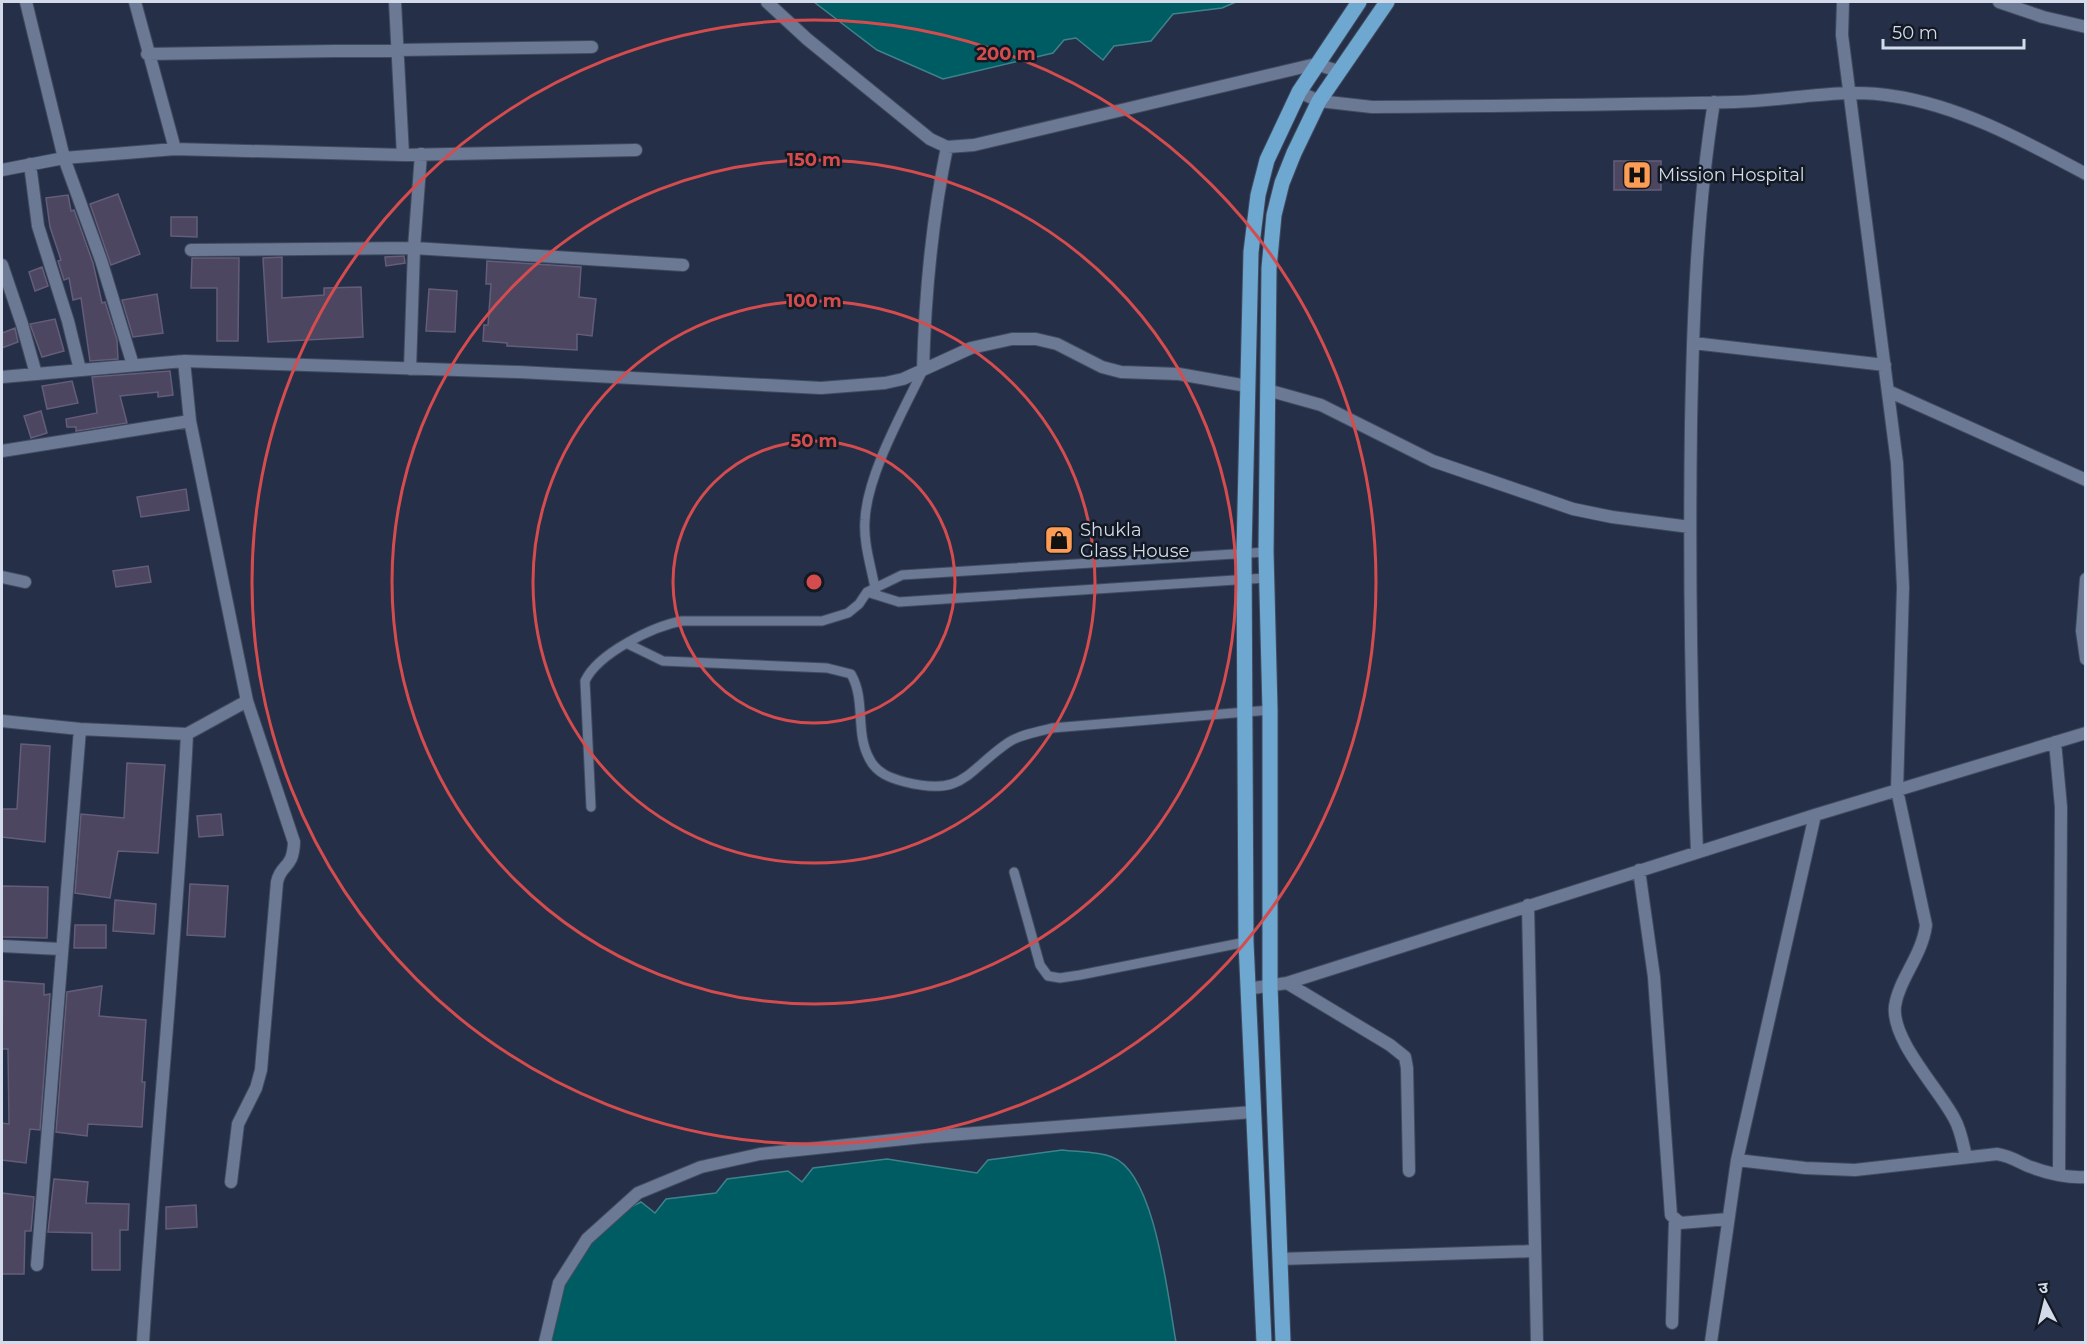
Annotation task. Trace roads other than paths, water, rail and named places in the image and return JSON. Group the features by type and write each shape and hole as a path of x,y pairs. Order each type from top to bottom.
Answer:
{"main road":[{"path":"1264,1342 1246,942 1244,552 1251,252 1258,195 1268,160 1299,92 1359,2"},
{"path":"1283,1342 1270,986 1270,710 1266,578 1269,267 1274,216 1282,183 1319,101 1387,2"}],"street":[{"path":"26,2 64,158 101,260 133,365"},
{"path":"135,2 147,54 175,149"},
{"path":"395,2 403,154"},
{"path":"767,2 807,39 930,139 946,147 974,145 1316,64 1338,71"},
{"path":"1843,2 1842,35 1897,463 1903,587 1898,790 1926,925 1924,942 1895,1007 1897,1022 1904,1040 1956,1121 1966,1157"},
{"path":"1999,2 2043,17 2085,27"},
{"path":"147,54 397,48 592,47"},
{"path":"1299,92 1319,101 1372,107 1714,102 1850,92 1894,96 1956,112 2043,151 2085,174"},
{"path":"1697,852 1692,732 1690,527 1693,343 1706,149 1714,102"},
{"path":"923,370 924,325 936,198 946,147"},
{"path":"2,170 64,158 175,149 403,154 636,150"},
{"path":"410,369 414,248 421,154"},
{"path":"30,164 38,226 68,321 80,370"},
{"path":"191,250 414,248 683,264"},
{"path":"2,265 36,374"},
{"path":"2,377 184,361 821,388 885,383 993,341 1036,339 1057,344 1102,367 1121,372 1179,374 1247,386"},
{"path":"1693,343 1885,365"},
{"path":"184,361 190,421 247,701 294,842 293,857 279,874 261,1070 256,1088 238,1124 231,1182"},
{"path":"1267,390 1321,405 1442,464 1573,509 1612,517 1690,527"},
{"path":"1888,391 2085,480"},
{"path":"2,451 190,421"},
{"path":"2,577 25,582"},
{"path":"2085,579 2082,631 2085,659"},
{"path":"2,721 80,729 187,734 247,701"},
{"path":"37,1265 60,949 80,729"},
{"path":"1247,989 1287,983 1815,814 2085,733"},
{"path":"143,1342 154,1174 181,867 187,734"},
{"path":"2055,742 2061,807 2059,1174"},
{"path":"1713,1342 1737,1160 1815,814"},
{"path":"1639,870 1654,977 1670,1208 1674,1220 1672,1323"},
{"path":"1528,905 1537,1342"},
{"path":"2,946 60,949"},
{"path":"1287,983 1390,1044 1405,1058 1409,1171"},
{"path":"545,1342 559,1283 587,1239 638,1193 701,1167 760,1154 923,1137 1253,1112"},
{"path":"1737,1160 1805,1168 1855,1170 1966,1157 2004,1155 2027,1166 2059,1174 2085,1177"},
{"path":"1674,1220 1687,1223 1728,1220"},
{"path":"1279,1259 1535,1251"}],"lane":[{"path":"873,592 865,520 870,491 923,370"},
{"path":"591,807 585,681 598,664 646,632 682,621 822,621 837,618 873,592 902,575 1266,552"},
{"path":"873,592 899,602 1266,578"},
{"path":"628,644 663,661 827,668 851,674 860,698 864,745 876,769 891,778 929,788 948,786 966,778 1009,742 1052,728 1270,710"},
{"path":"1014,872 1040,965 1048,976 1060,978 1080,975 1246,942"}],"place":[{"name":"Mission Hospital","path":"1637,175"},
{"name":"Shukla Glass House","path":"1059,540"}]}
